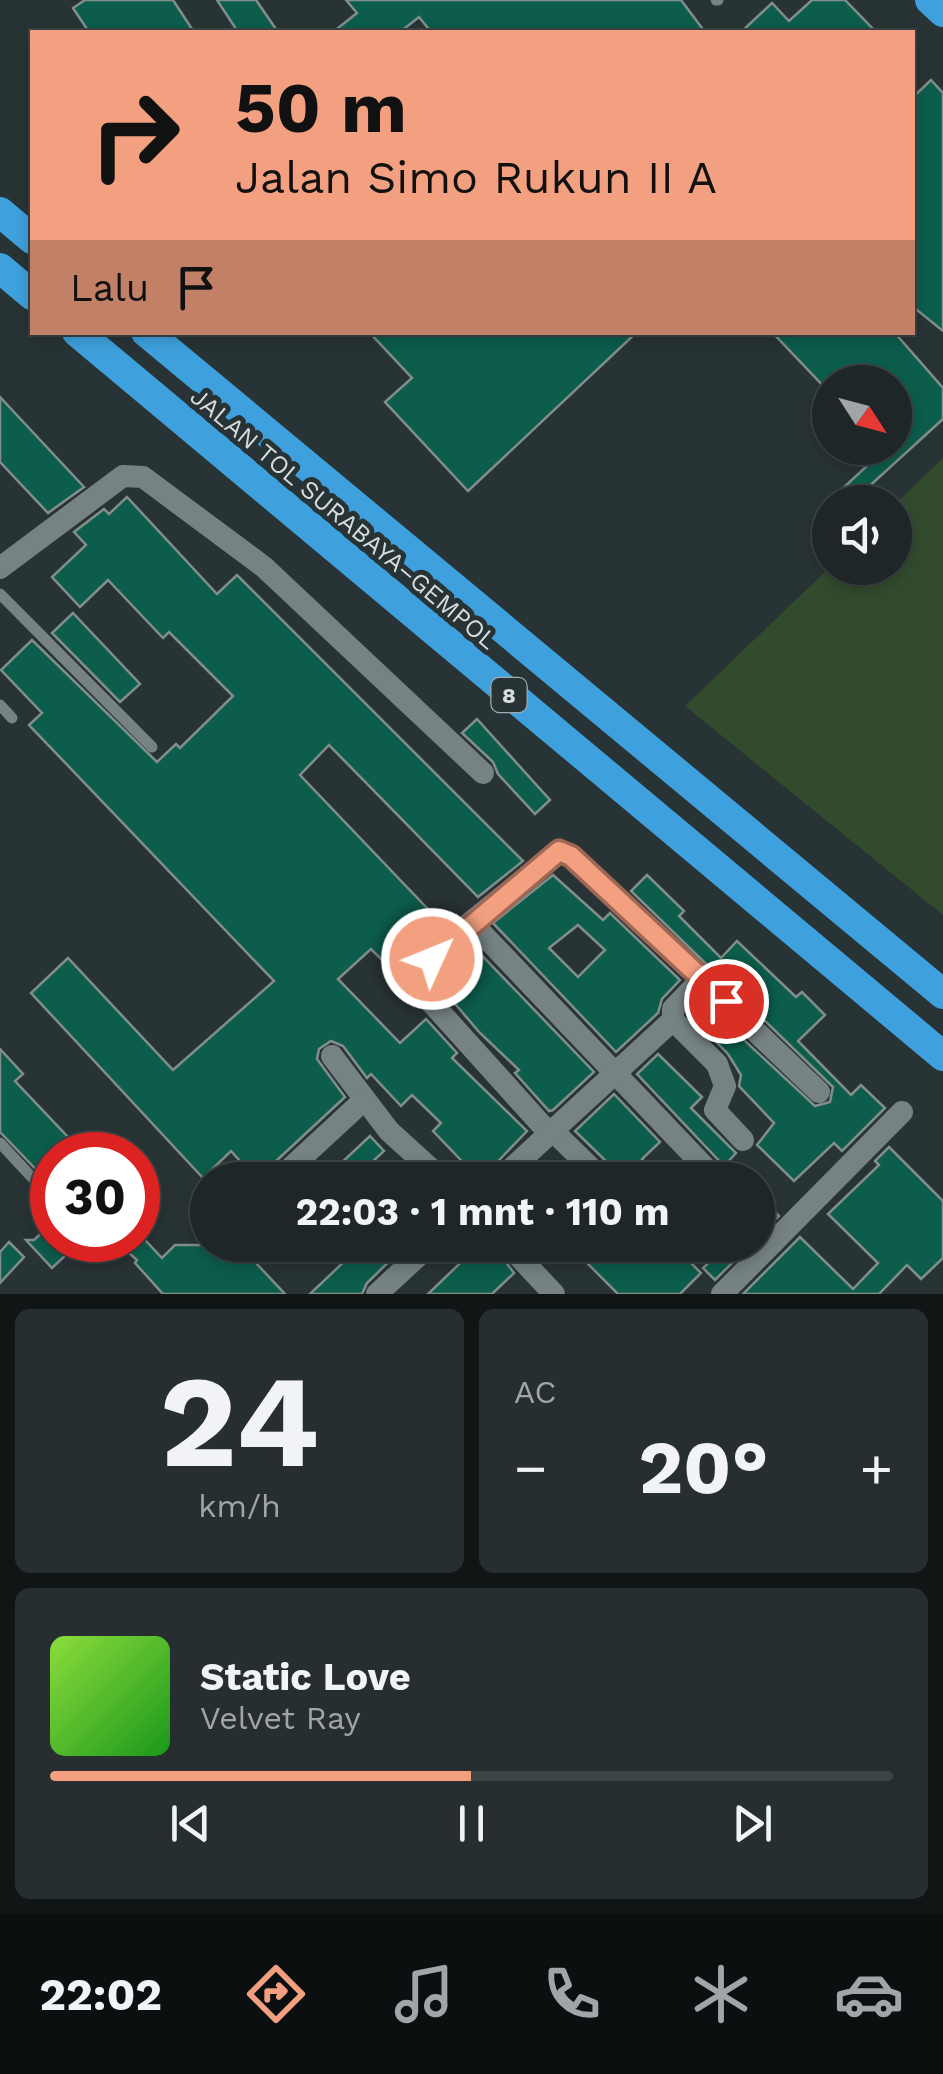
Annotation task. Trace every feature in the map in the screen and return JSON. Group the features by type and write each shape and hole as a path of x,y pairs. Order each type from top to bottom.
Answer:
{"highway":[{"path":"930,0 943,12"},
{"path":"0,212 30,236"},
{"path":"0,268 30,293"},
{"name":"JALAN TOL SURABAYA–GEMPOL","path":"81,335 943,1056"},
{"name":"JALAN TOL SURABAYA–GEMPOL","path":"150,335 943,994"}],"street":[{"path":"0,568 122,476 134,475 151,481 264,567 483,773"},
{"path":"583,1162 550,1132 412,981 471,922 559,851 571,856 820,1092"},
{"path":"471,922 700,1162"},
{"path":"703,978 671,1011 672,1020 716,1064 724,1086 715,1110 743,1140"},
{"path":"518,1162 672,1020"},
{"path":"332,1056 390,1131 424,1162"},
{"path":"297,1162 364,1100"},
{"path":"722,1294 902,1112"},
{"path":"378,1294 412,1262"},
{"path":"524,1262 554,1294"}],"lane":[{"path":"0,594 152,747"},
{"path":"0,705 12,718"},
{"path":"0,1143 30,1175"}],"green space":[{"path":"943,458 943,915 685,706 812,584 912,585 912,488"}],"building":[{"path":"85,0 173,0 193,30 88,30 73,8"},
{"path":"217,0 256,0 277,30 237,30"},
{"path":"346,0 681,0 704,30 429,30 419,17 403,30 336,30 357,13"},
{"path":"812,0 845,0 874,30 743,30 772,3 789,21"},
{"path":"931,80 943,93 943,331 915,308 915,95"},
{"path":"372,335 634,335 468,491 385,402 412,378"},
{"path":"775,335 897,335 943,388 943,419 912,447 912,365 812,365 812,374"},
{"path":"0,397 84,487 48,513 0,462"},
{"path":"868,465 893,465 871,485 846,485"},
{"path":"127,497 217,594 237,575 523,861 478,897 329,745 300,775 445,927 398,976 371,949 338,979 400,1043 426,1019 457,1053 452,1058 527,1131 497,1162 463,1162 433,1131 441,1123 412,1095 401,1106 371,1074 367,1078 343,1046 331,1041 319,1049 317,1059 345,1097 275,1162 241,1162 231,1151 220,1162 190,1164 31,993 68,958 173,1070 274,981 29,725 42,713 1,670 32,640 157,762 176,744 180,748 233,696 169,632 163,638 108,580 80,607 52,577 86,545 74,532 104,509 109,514"},
{"path":"73,613 140,684 120,702 52,633"},
{"path":"477,719 550,800 535,814 498,774 493,762 462,733"},
{"path":"553,875 603,920 610,913 680,980 662,999 658,1013 616,1052 493,923","holes":["578,925 605,950 578,977 549,948"]},
{"path":"647,875 684,911 679,916 721,958 737,941 796,997 802,992 825,1015 798,1041 851,1095 861,1085 885,1108 842,1151 834,1143 794,1181 757,1145 774,1123 739,1086 741,1075 728,1054 689,1014 702,1001 815,1106 830,1102 833,1087 631,891"},
{"path":"471,944 594,1072 553,1110 549,1111 515,1073 519,1070 479,1032 435,980"},
{"path":"0,1049 23,1074 15,1081 63,1132 30,1132 30,1163 0,1132"},
{"path":"658,1054 702,1097 691,1108 736,1153 728,1162 720,1162 637,1074"},
{"path":"614,1094 660,1142 642,1159 645,1162 607,1162 575,1131"},
{"path":"370,1136 384,1151 372,1162 342,1162"},
{"path":"889,1147 943,1201 943,1258 921,1279 907,1265 879,1294 743,1294 800,1237 853,1289 878,1263 828,1214 879,1165 875,1161"},
{"path":"9,1242 24,1257 0,1283 0,1252"},
{"path":"175,1245 190,1245 190,1262 257,1262 285,1294 163,1294 135,1263 160,1262 160,1256"},
{"path":"344,1262 389,1262 367,1283 362,1294 310,1294"},
{"path":"461,1262 506,1262 514,1273 492,1294 428,1294"},
{"path":"586,1262 690,1262 701,1273 680,1294 618,1294"},
{"path":"710,1262 733,1262 715,1280 703,1268"}],"route":[{"path":"432,959 552,853 559,851 571,856 726,1001"}]}
